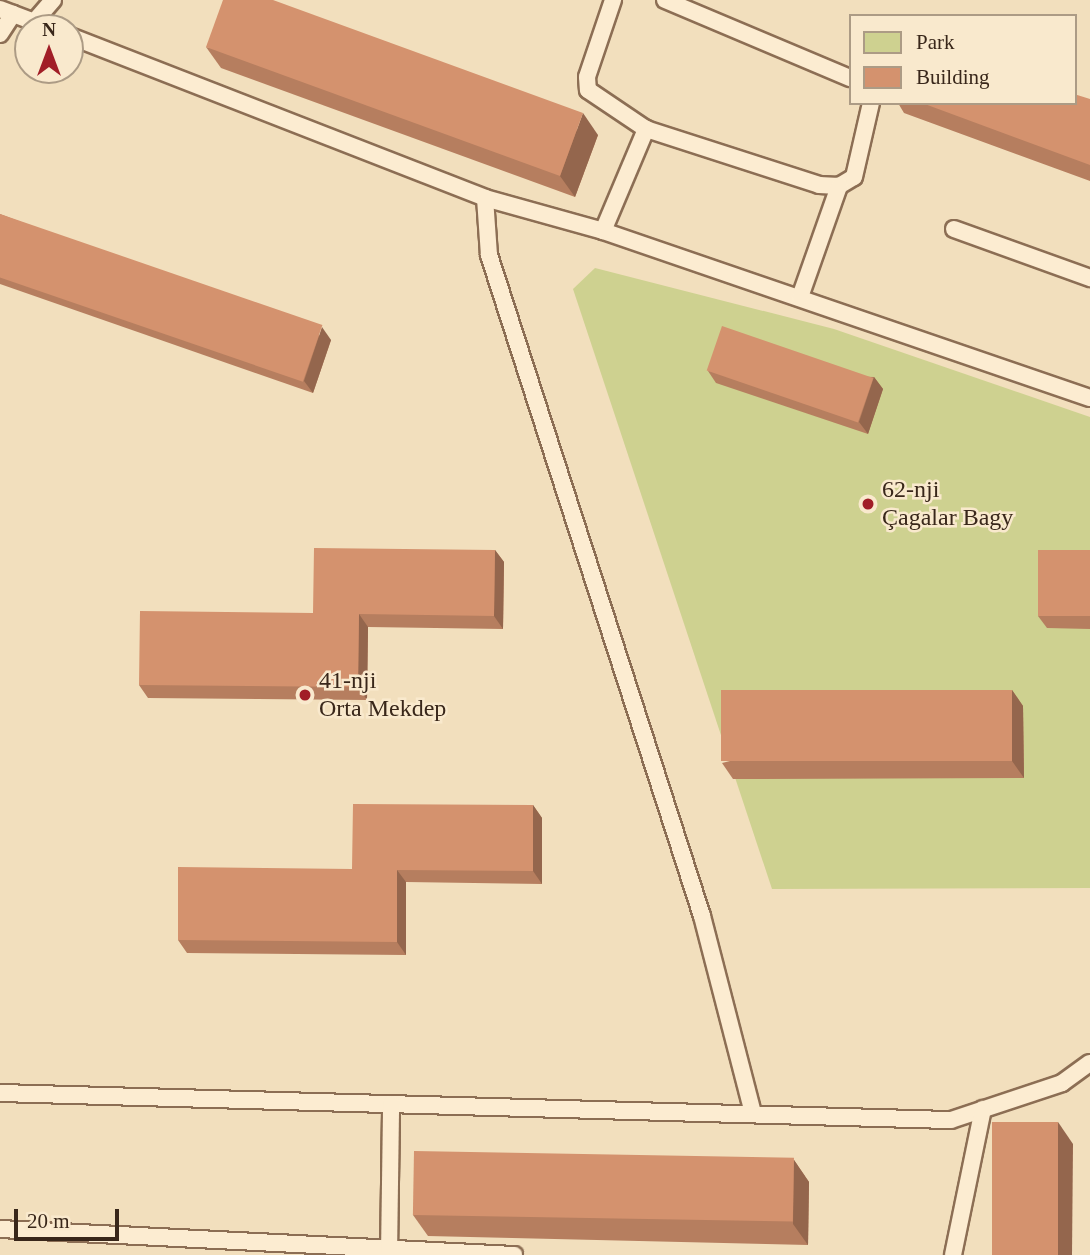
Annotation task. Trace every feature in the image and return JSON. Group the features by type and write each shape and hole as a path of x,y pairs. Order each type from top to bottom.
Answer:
{"lane":[{"path":"41,14 54,0"},
{"path":"613,0 587,77 588,90 646,129 819,185 839,186 855,177 871,105"},
{"path":"665,0 848,77"},
{"path":"0,34 7,12"},
{"path":"84,41 485,198 603,231 1090,398"},
{"path":"603,231 646,129"},
{"path":"800,297 839,186"},
{"path":"485,198 489,255 702,916 753,1113"},
{"path":"954,229 1090,278"},
{"path":"0,1093 951,1120 1062,1083 1090,1063"},
{"path":"390,1252 391,1104"},
{"path":"953,1255 983,1109"},
{"path":"0,1228 390,1252 514,1255"}],"green space":[{"name":"62-nji Çagalar Bagy","path":"595,268 834,329 1090,417 1090,888 772,889 573,289"}],"building":[{"path":"223,0 273,0 583,113 560,176 206,47"},
{"path":"1076,95 1090,99 1090,165 927,105 1076,105"},
{"path":"0,214 322,325 303,382 0,277"},
{"path":"722,326 873,378 858,423 707,370"},
{"path":"314,548 495,550 494,616 359,614 358,687 139,685 140,611 313,613"},
{"path":"1038,550 1090,550 1090,616 1038,616"},
{"path":"721,690 1012,690 1012,761 721,761"},
{"path":"353,804 533,805 533,871 397,870 397,942 178,940 178,867 352,869"},
{"path":"992,1122 1058,1122 1058,1255 992,1255"},
{"path":"414,1151 794,1158 793,1222 413,1215"}],"place":[{"name":"62-nji Çagalar Bagy","path":"868,504"},
{"name":"41-nji Orta Mekdep","path":"305,695"}]}
